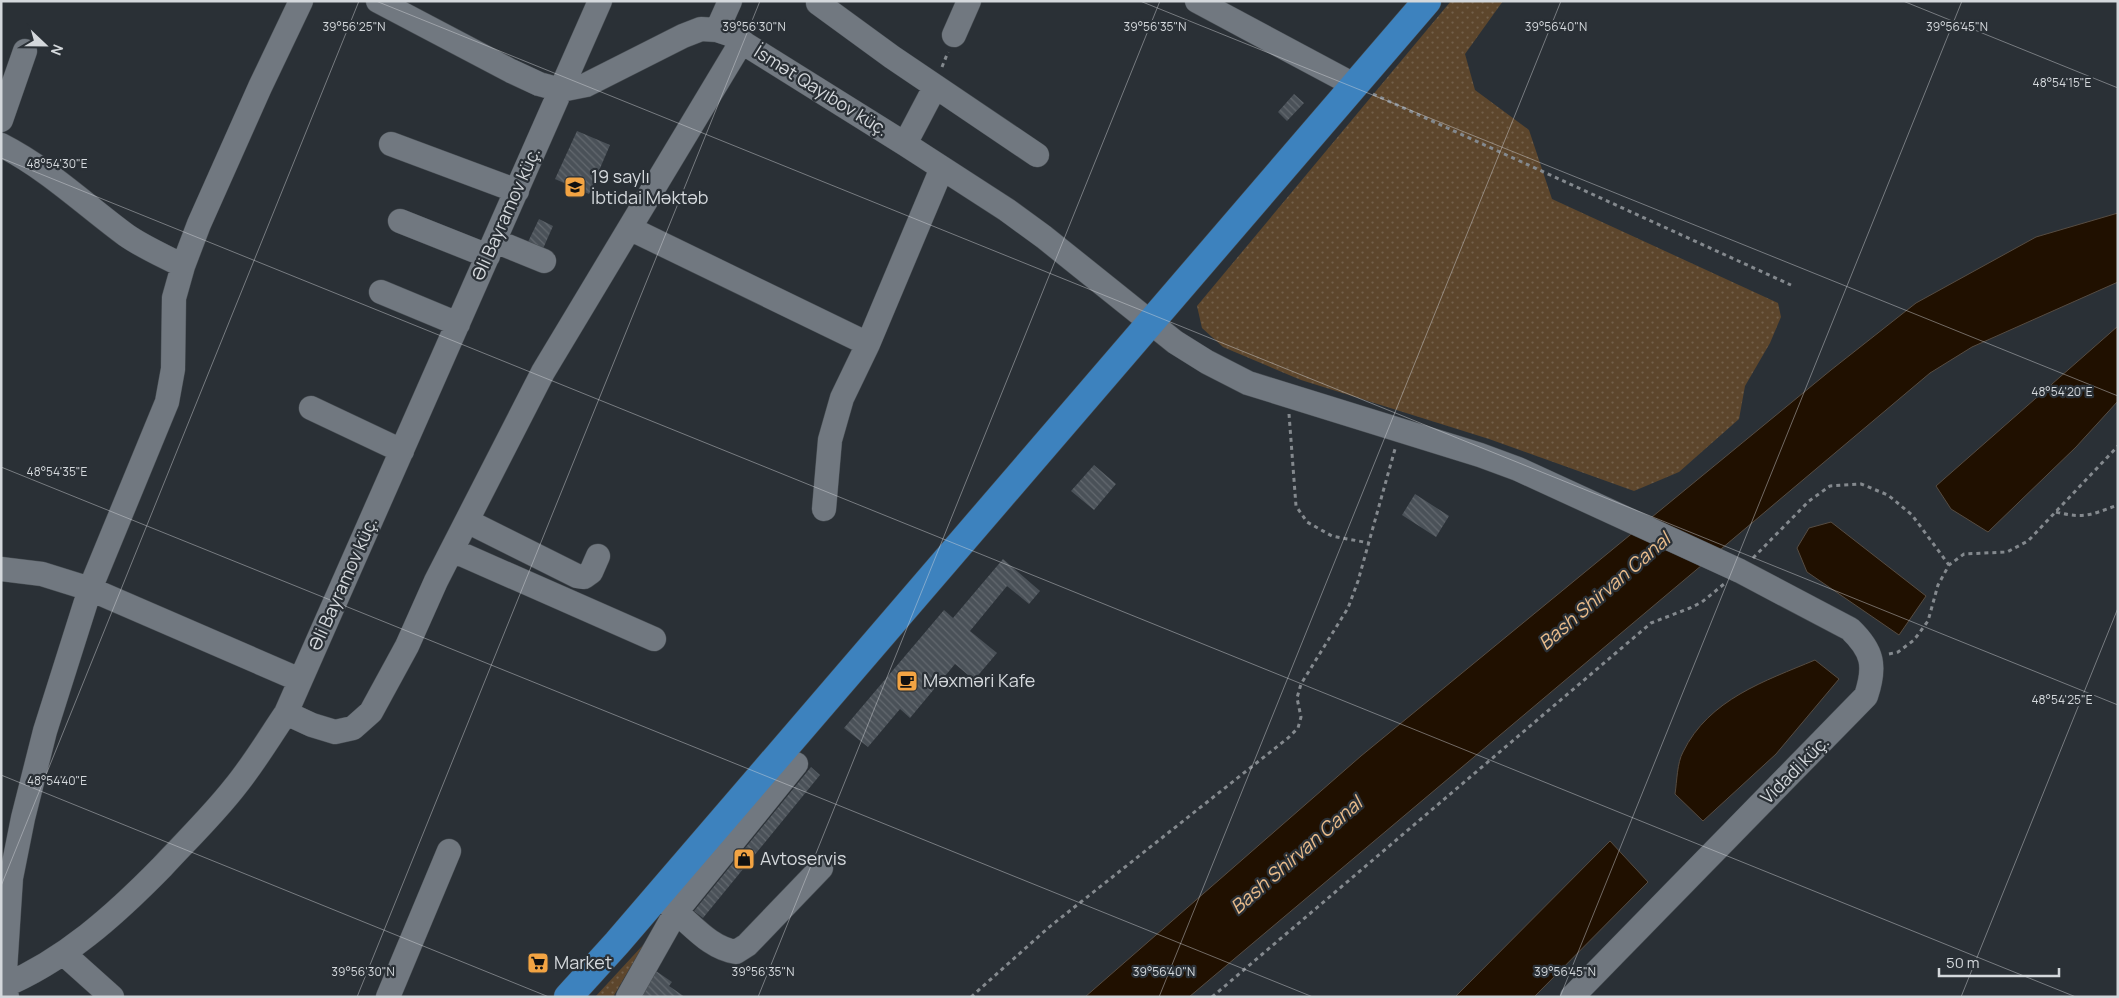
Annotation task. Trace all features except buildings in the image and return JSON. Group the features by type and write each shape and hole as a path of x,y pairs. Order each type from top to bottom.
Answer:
{"main road":[{"path":"568,997 667,903 1150,322 1427,1"}],"street":[{"path":"4,990 11,878 23,818 45,730 90,589 167,402 173,369 174,298 183,266 199,224 301,1"},
{"name":"İsmət Qayıbov küç.","path":"378,1 511,71 539,84 561,90 586,85 683,36 701,29 717,30 742,41 1007,210 1044,237 1175,342 1207,362 1248,383 1480,455 1518,470 1733,568"},
{"name":"Əli Bayramov küç.","path":"4,990 64,954 124,905 202,825 240,781 286,713 600,1"},
{"path":"717,30 730,1"},
{"path":"954,35 969,1"},
{"path":"1197,1 1354,85"},
{"path":"818,3 935,87 1037,155"},
{"path":"286,713 312,725 335,732 353,728 371,712 407,646 452,550 543,372 742,41"},
{"path":"1,120 26,51"},
{"path":"905,144 935,87"},
{"path":"391,144 517,191"},
{"path":"1,145 52,175 127,236 183,266"},
{"path":"824,510 830,440 842,398 868,344 942,168"},
{"path":"400,221 491,249 544,261"},
{"path":"630,229 868,344"},
{"path":"381,292 458,324"},
{"path":"311,408 402,451"},
{"path":"467,521 577,576 584,577 590,572 598,556"},
{"path":"452,550 654,639"},
{"path":"1733,568 1850,629 1862,641 1871,659"},
{"path":"1,569 42,574 90,589 300,680"},
{"name":"Vidadi küç.","path":"1572,997 1855,709 1866,696 1872,677 1871,659"},
{"path":"628,997 667,903 796,764"},
{"path":"388,997 449,851"},
{"path":"667,903 712,944 736,952 747,945 821,868"},
{"path":"64,954 112,997"}],"path":[{"path":"935,87 954,35"},
{"path":"1354,85 1791,285"},
{"path":"1287,396 1296,506 1307,522 1332,536 1369,543"},
{"path":"971,997 1048,928 1288,738 1298,728 1301,717 1297,698 1301,684 1348,608 1358,581 1400,431"},
{"path":"1871,659 1898,652 1914,640 1928,621 1938,585 1948,565 1964,554 2008,552 2028,541 2118,446"},
{"path":"1212,997 1651,623 1702,602 1733,568 1809,500 1830,486 1862,484 1888,495 1912,516 1948,565"},
{"path":"2055,512 2078,517 2091,515 2118,505"}],"shaded area":[{"path":"1451,1 1503,1 1465,54 1475,90 1529,130 1552,199 1778,303 1781,317 1770,343 1745,386 1739,419 1679,472 1634,491 1489,439 1301,380 1223,347 1202,328 1197,306"},
{"path":"644,944 613,997 595,997"}],"water":[{"name":"Bash Shirvan Canal","path":"2118,213 2118,282 1972,347 1930,373 1189,997 1085,997 1361,756 1831,370 1916,303 2036,237"},
{"path":"2118,326 2118,401 2076,447 1988,532 1951,509 1936,486"},
{"path":"1831,522 1926,596 1899,635 1807,572 1797,548 1809,528"},
{"path":"1815,660 1839,679 1776,754 1703,821 1675,794 1681,756 1694,734 1708,718 1740,694 1758,684"},
{"path":"1610,841 1648,882 1534,997 1455,997"}],"place":[{"name":"19 saylı İbtidai Məktəb","path":"575,187"},
{"name":"Məxməri Kafe","path":"907,681"},
{"name":"Avtoservis","path":"744,859"},
{"name":"Market","path":"538,963"}]}
